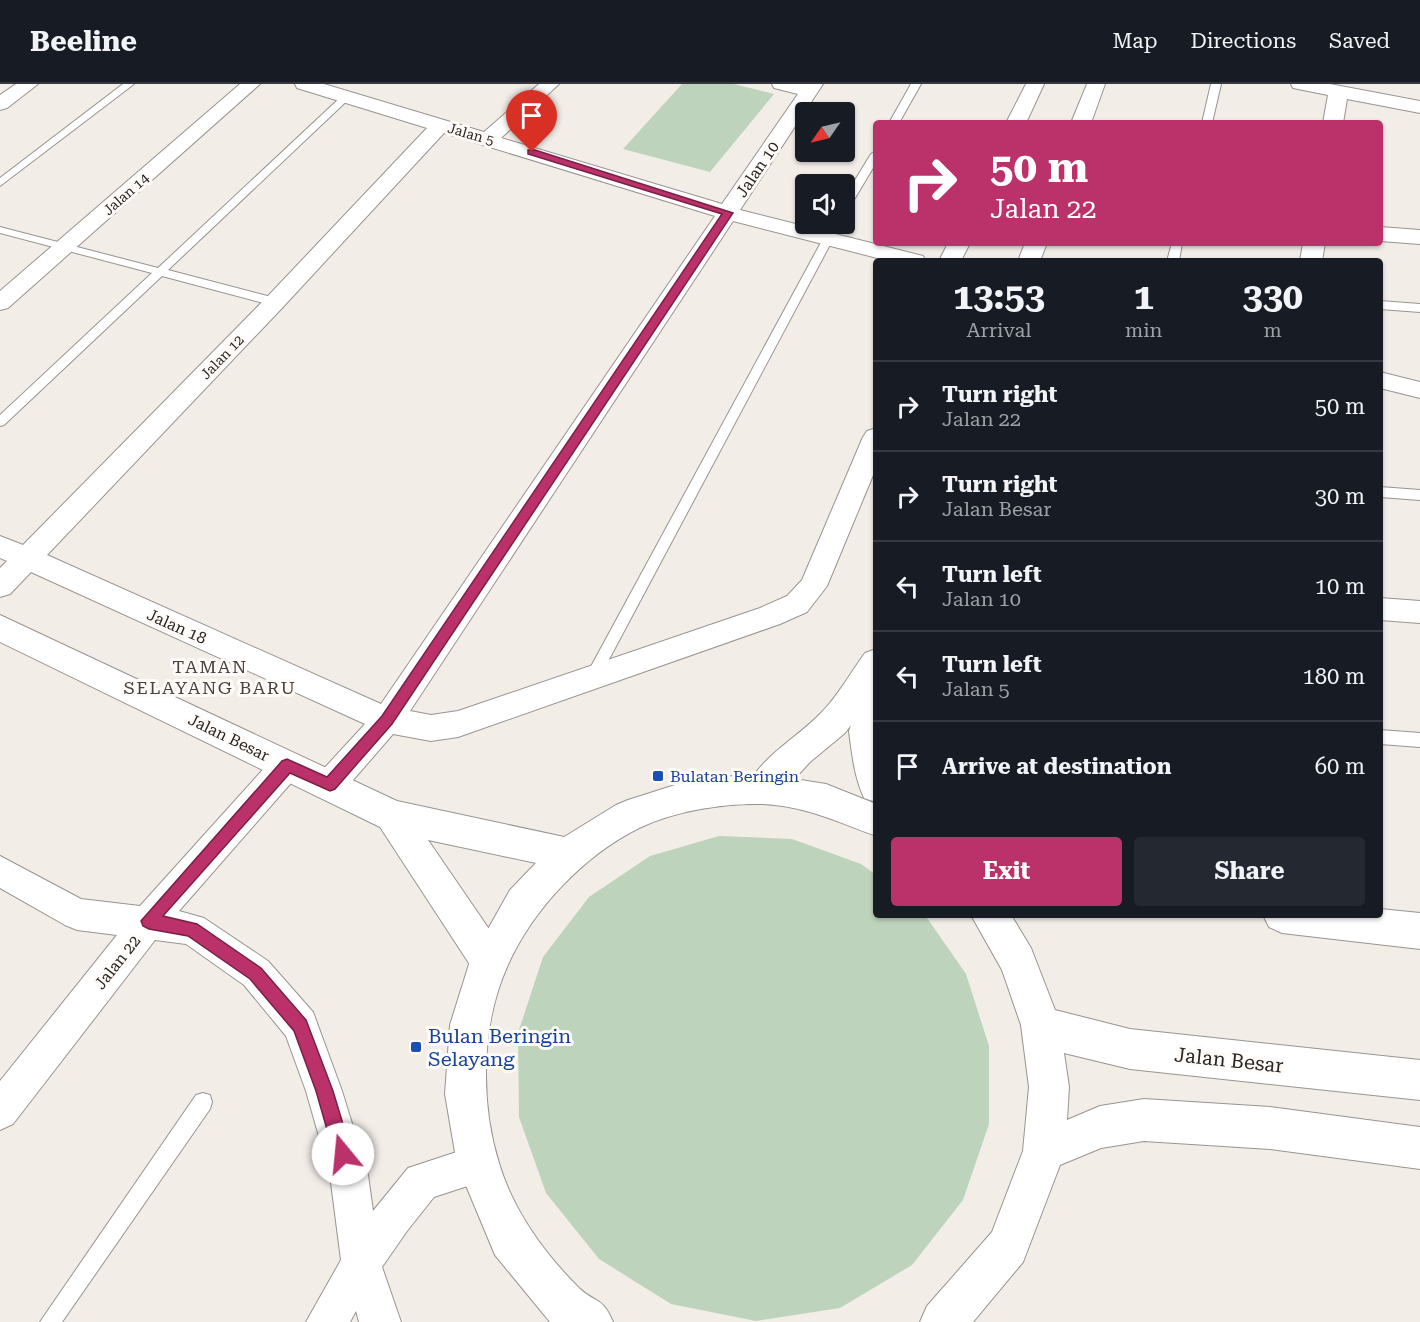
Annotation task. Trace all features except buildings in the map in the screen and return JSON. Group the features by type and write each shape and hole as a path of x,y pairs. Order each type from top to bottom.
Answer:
{"main road":[{"name":"Jalan Besar","path":"0,628 330,784 392,816 458,831 516,840 569,854"},
{"path":"763,789 798,752 833,723 873,666"},
{"path":"873,697 866,731 873,777"},
{"path":"576,1316 510,1240 478,1164 465,1094 470,1024 489,961 523,902 569,854 628,816 694,794 763,789 826,799 873,819"},
{"name":"Jalan Besar","path":"392,816 489,961"},
{"path":"943,1322 1008,1247 1044,1151 1049,1087 1041,1025 1018,961 992,918"},
{"path":"1308,918 1420,931"},
{"name":"Jalan Besar","path":"1041,1025 1077,1037 1130,1049 1420,1080"},
{"path":"1044,1151 1100,1126 1144,1120 1270,1128 1420,1148"}],"street":[{"path":"0,104 29,84"},
{"name":"Jalan 14","path":"0,303 251,84"},
{"name":"Jalan 5","path":"304,84 728,213 795,225"},
{"path":"488,139 550,84"},
{"path":"781,84 811,88"},
{"path":"1017,120 1035,84"},
{"path":"1082,120 1096,84"},
{"path":"1300,84 1420,107"},
{"name":"Jalan 10","path":"330,784 387,720 811,88"},
{"path":"1334,120 1338,93"},
{"name":"Jalan 12","path":"0,586 275,302 441,125"},
{"name":"Jalan 5","path":"839,234 907,258"},
{"path":"1383,234 1420,237"},
{"path":"1383,381 1420,390"},
{"name":"Jalan 18","path":"0,546 387,720 431,728 458,724 770,616 797,604 813,586 873,443"},
{"path":"1383,609 1420,612"},
{"name":"Jalan 22","path":"0,1111 149,921 287,765"},
{"path":"0,871 76,914 149,921 192,929 256,974 300,1026 324,1091 349,1175 361,1263 380,1322"},
{"path":"327,1322 361,1263 393,1217 422,1182 478,1164"}],"lane":[{"path":"0,183 129,84"},
{"path":"896,120 916,84"},
{"path":"1208,120 1216,84"},
{"path":"0,422 346,97"},
{"path":"855,189 873,159"},
{"path":"0,230 275,302"},
{"path":"593,676 829,234"},
{"path":"1383,305 1420,308"},
{"path":"1383,492 1420,495"},
{"path":"1383,737 1420,740"},
{"path":"50,1322 203,1102"}],"green space":[{"path":"682,84 734,84 774,94 710,172 623,149"},
{"path":"719,836 792,839 861,864 873,873 873,918 927,918 966,974 989,1046 989,1124 963,1200 912,1265 840,1308 756,1321 671,1304 599,1259 546,1193 519,1117 518,1033 543,957 589,897 650,856"}],"place":[{"name":"Bulatan Beringin","path":"658,776"},
{"name":"Bulan Beringin Selayang","path":"416,1047"}],"district":[{"name":"TAMAN SELAYANG BARU","path":"210,677"}],"route":[{"path":"343,1154 324,1091 300,1026 256,974 192,929 149,921 287,765 330,784 387,720 728,213 532,152"}]}
